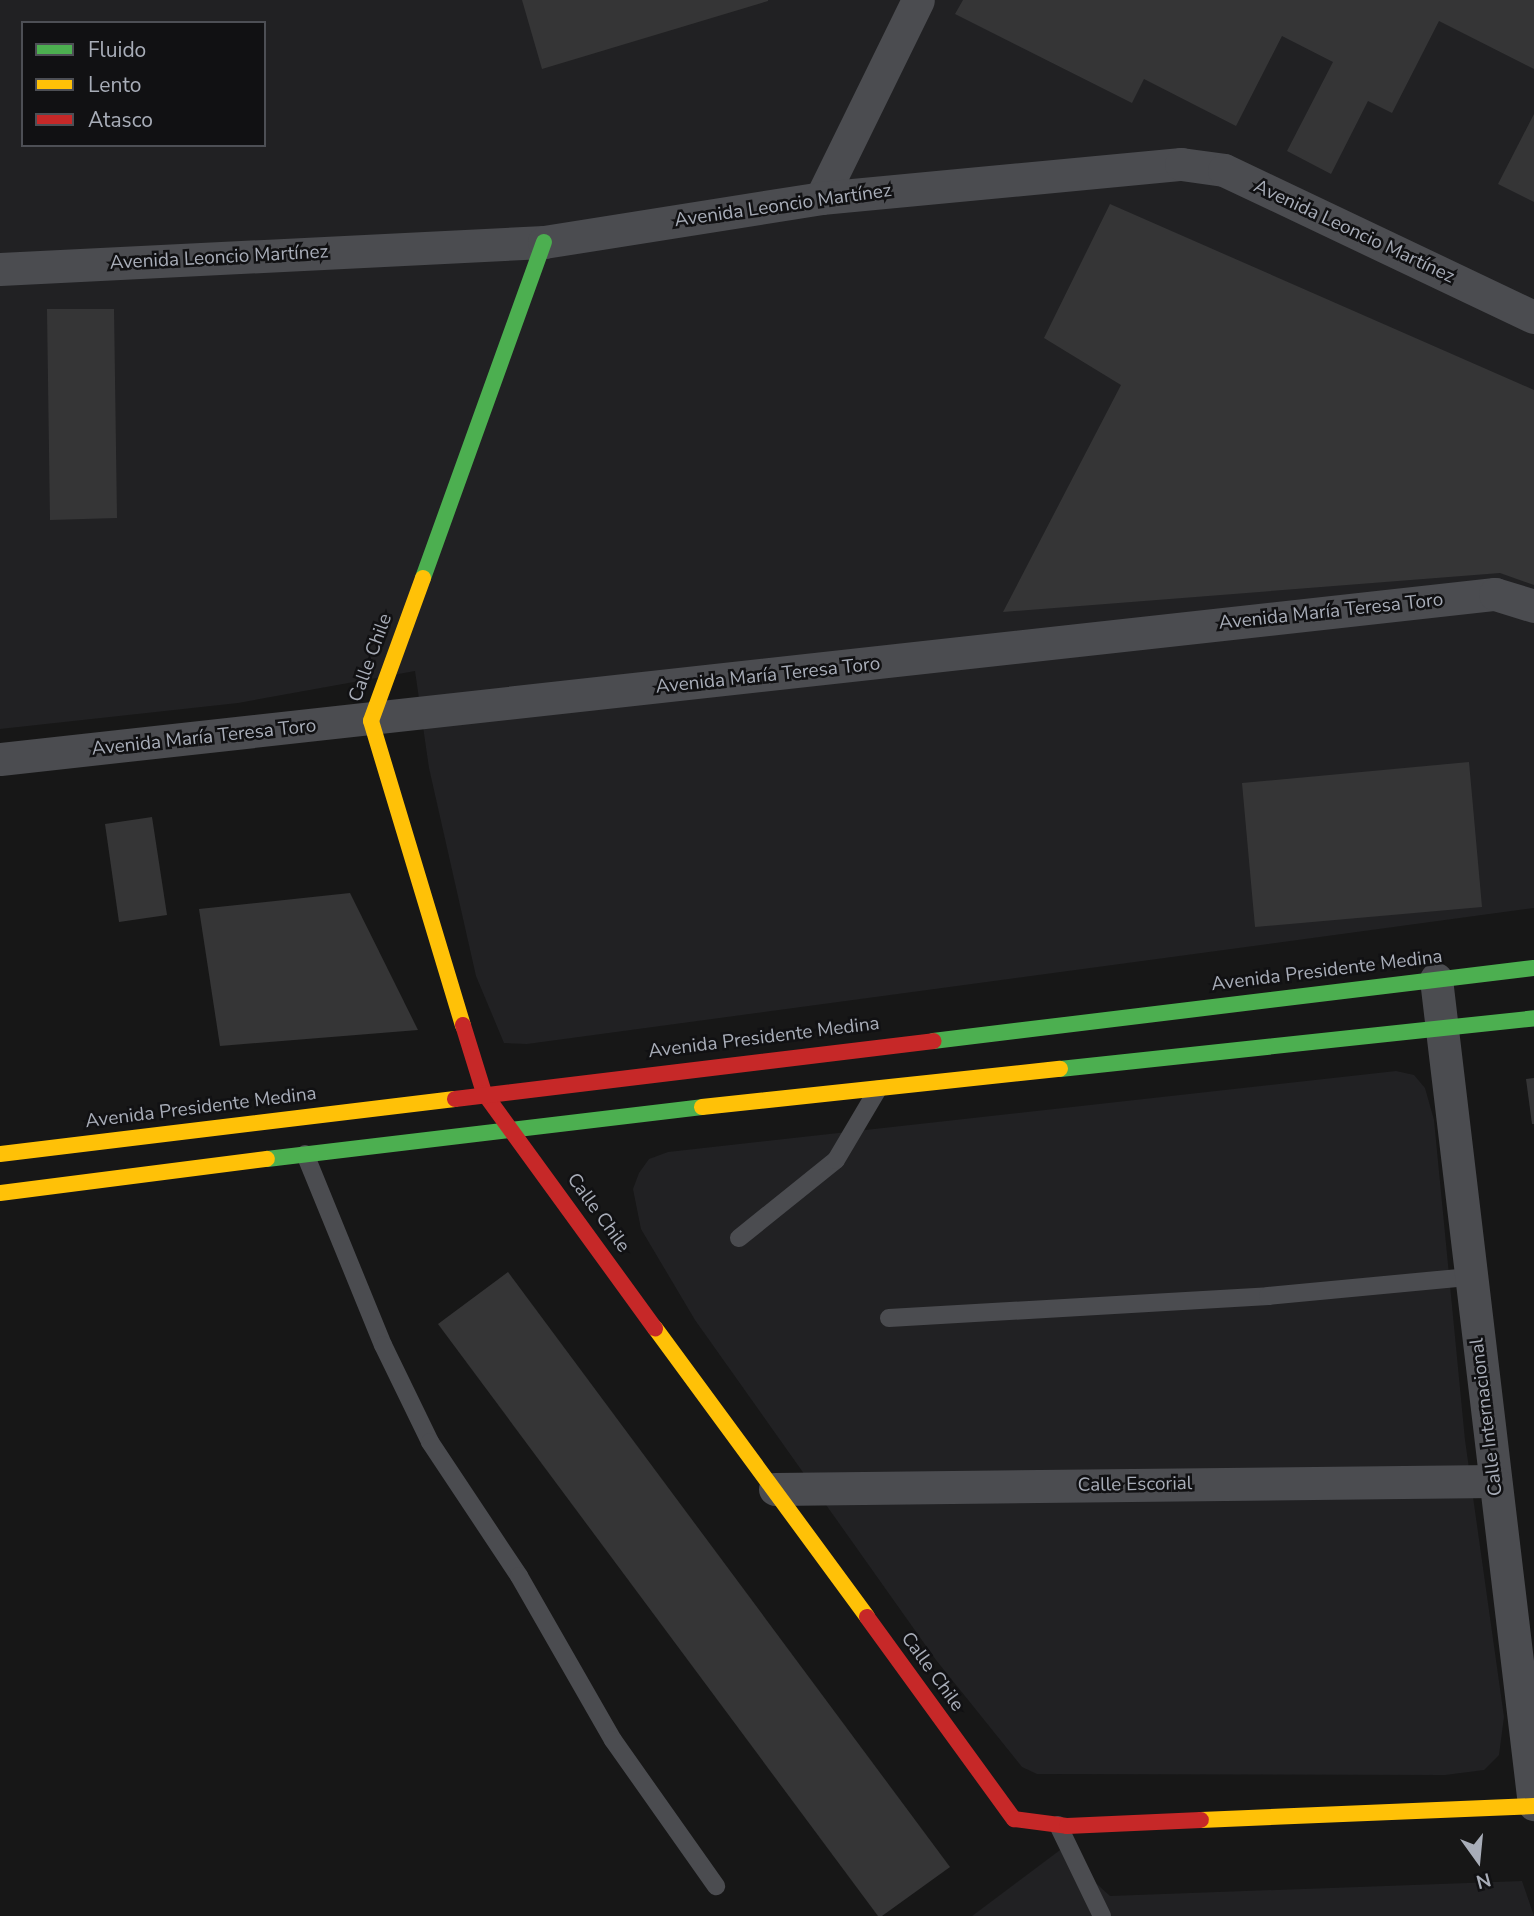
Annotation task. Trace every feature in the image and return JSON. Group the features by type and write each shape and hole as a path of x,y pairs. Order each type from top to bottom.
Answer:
{"street":[{"path":"821,198 918,0"},
{"name":"Avenida Leoncio Martínez","path":"0,269 544,242 821,198 1127,166 1181,164 1224,170 1534,317"},
{"name":"Calle Chile","path":"544,242 371,721 484,1093 1014,1819 1058,1825 1534,1805"},
{"name":"Avenida María Teresa Toro","path":"0,759 371,721 1495,594 1534,606"},
{"name":"Avenida Presidente Medina","path":"0,1154 484,1093 1534,968"},
{"name":"Calle Internacional","path":"1436,979 1534,1805"},
{"path":"0,1193 510,1128 1534,1018"},
{"name":"Calle Escorial","path":"775,1489 1494,1481"}],"lane":[{"path":"739,1238 836,1160 878,1089"},
{"path":"305,1154 378,1333 430,1442 519,1576 613,1740 716,1886"},
{"path":"889,1318 1268,1296 1470,1277"},
{"path":"1058,1825 1102,1916"}],"shaded area":[{"path":"0,0 1534,0 1534,908 527,1044 504,1043 476,976 429,768 415,671 238,703 0,729"},
{"path":"1396,1071 1414,1075 1425,1088 1434,1120 1465,1440 1504,1717 1499,1755 1484,1770 1445,1775 1037,1774 1022,1767 936,1660 695,1320 641,1229 633,1189 639,1173 649,1159 668,1152"},
{"path":"1060,1850 1110,1896 1522,1881 1534,1916 972,1916"}],"building":[{"path":"522,0 768,0 768,1 542,69"},
{"path":"963,0 1534,0 1534,69 1439,21 1392,113 1368,101 1331,174 1287,151 1333,62 1282,36 1236,126 1144,79 1132,103 955,14"},
{"path":"1534,114 1534,202 1498,184"},
{"path":"1110,204 1534,390 1534,585 1500,573 1003,612 1121,385 1044,338"},
{"path":"47,309 114,309 117,518 50,520"},
{"path":"1469,762 1482,907 1255,927 1242,783"},
{"path":"152,817 167,915 119,922 105,824"},
{"path":"350,893 418,1030 220,1046 199,909"},
{"path":"1534,1078 1534,1124 1532,1124 1526,1079"},
{"path":"508,1272 950,1867 882,1916 878,1916 438,1324"}],"traffic: fast":[{"path":"423,578 544,242"},
{"path":"933,1041 1534,968"},
{"path":"1060,1069 1534,1018"},
{"path":"267,1159 702,1107"}],"traffic: slow":[{"path":"423,578 371,721 463,1025"},
{"path":"702,1107 1060,1069"},
{"path":"0,1154 455,1099"},
{"path":"0,1193 267,1159"},
{"path":"655,1328 867,1617"},
{"path":"1201,1820 1534,1806"}],"traffic: jam":[{"path":"463,1025 484,1093 655,1328"},
{"path":"455,1099 933,1041"},
{"path":"867,1617 1014,1819 1067,1826 1201,1820"}]}
